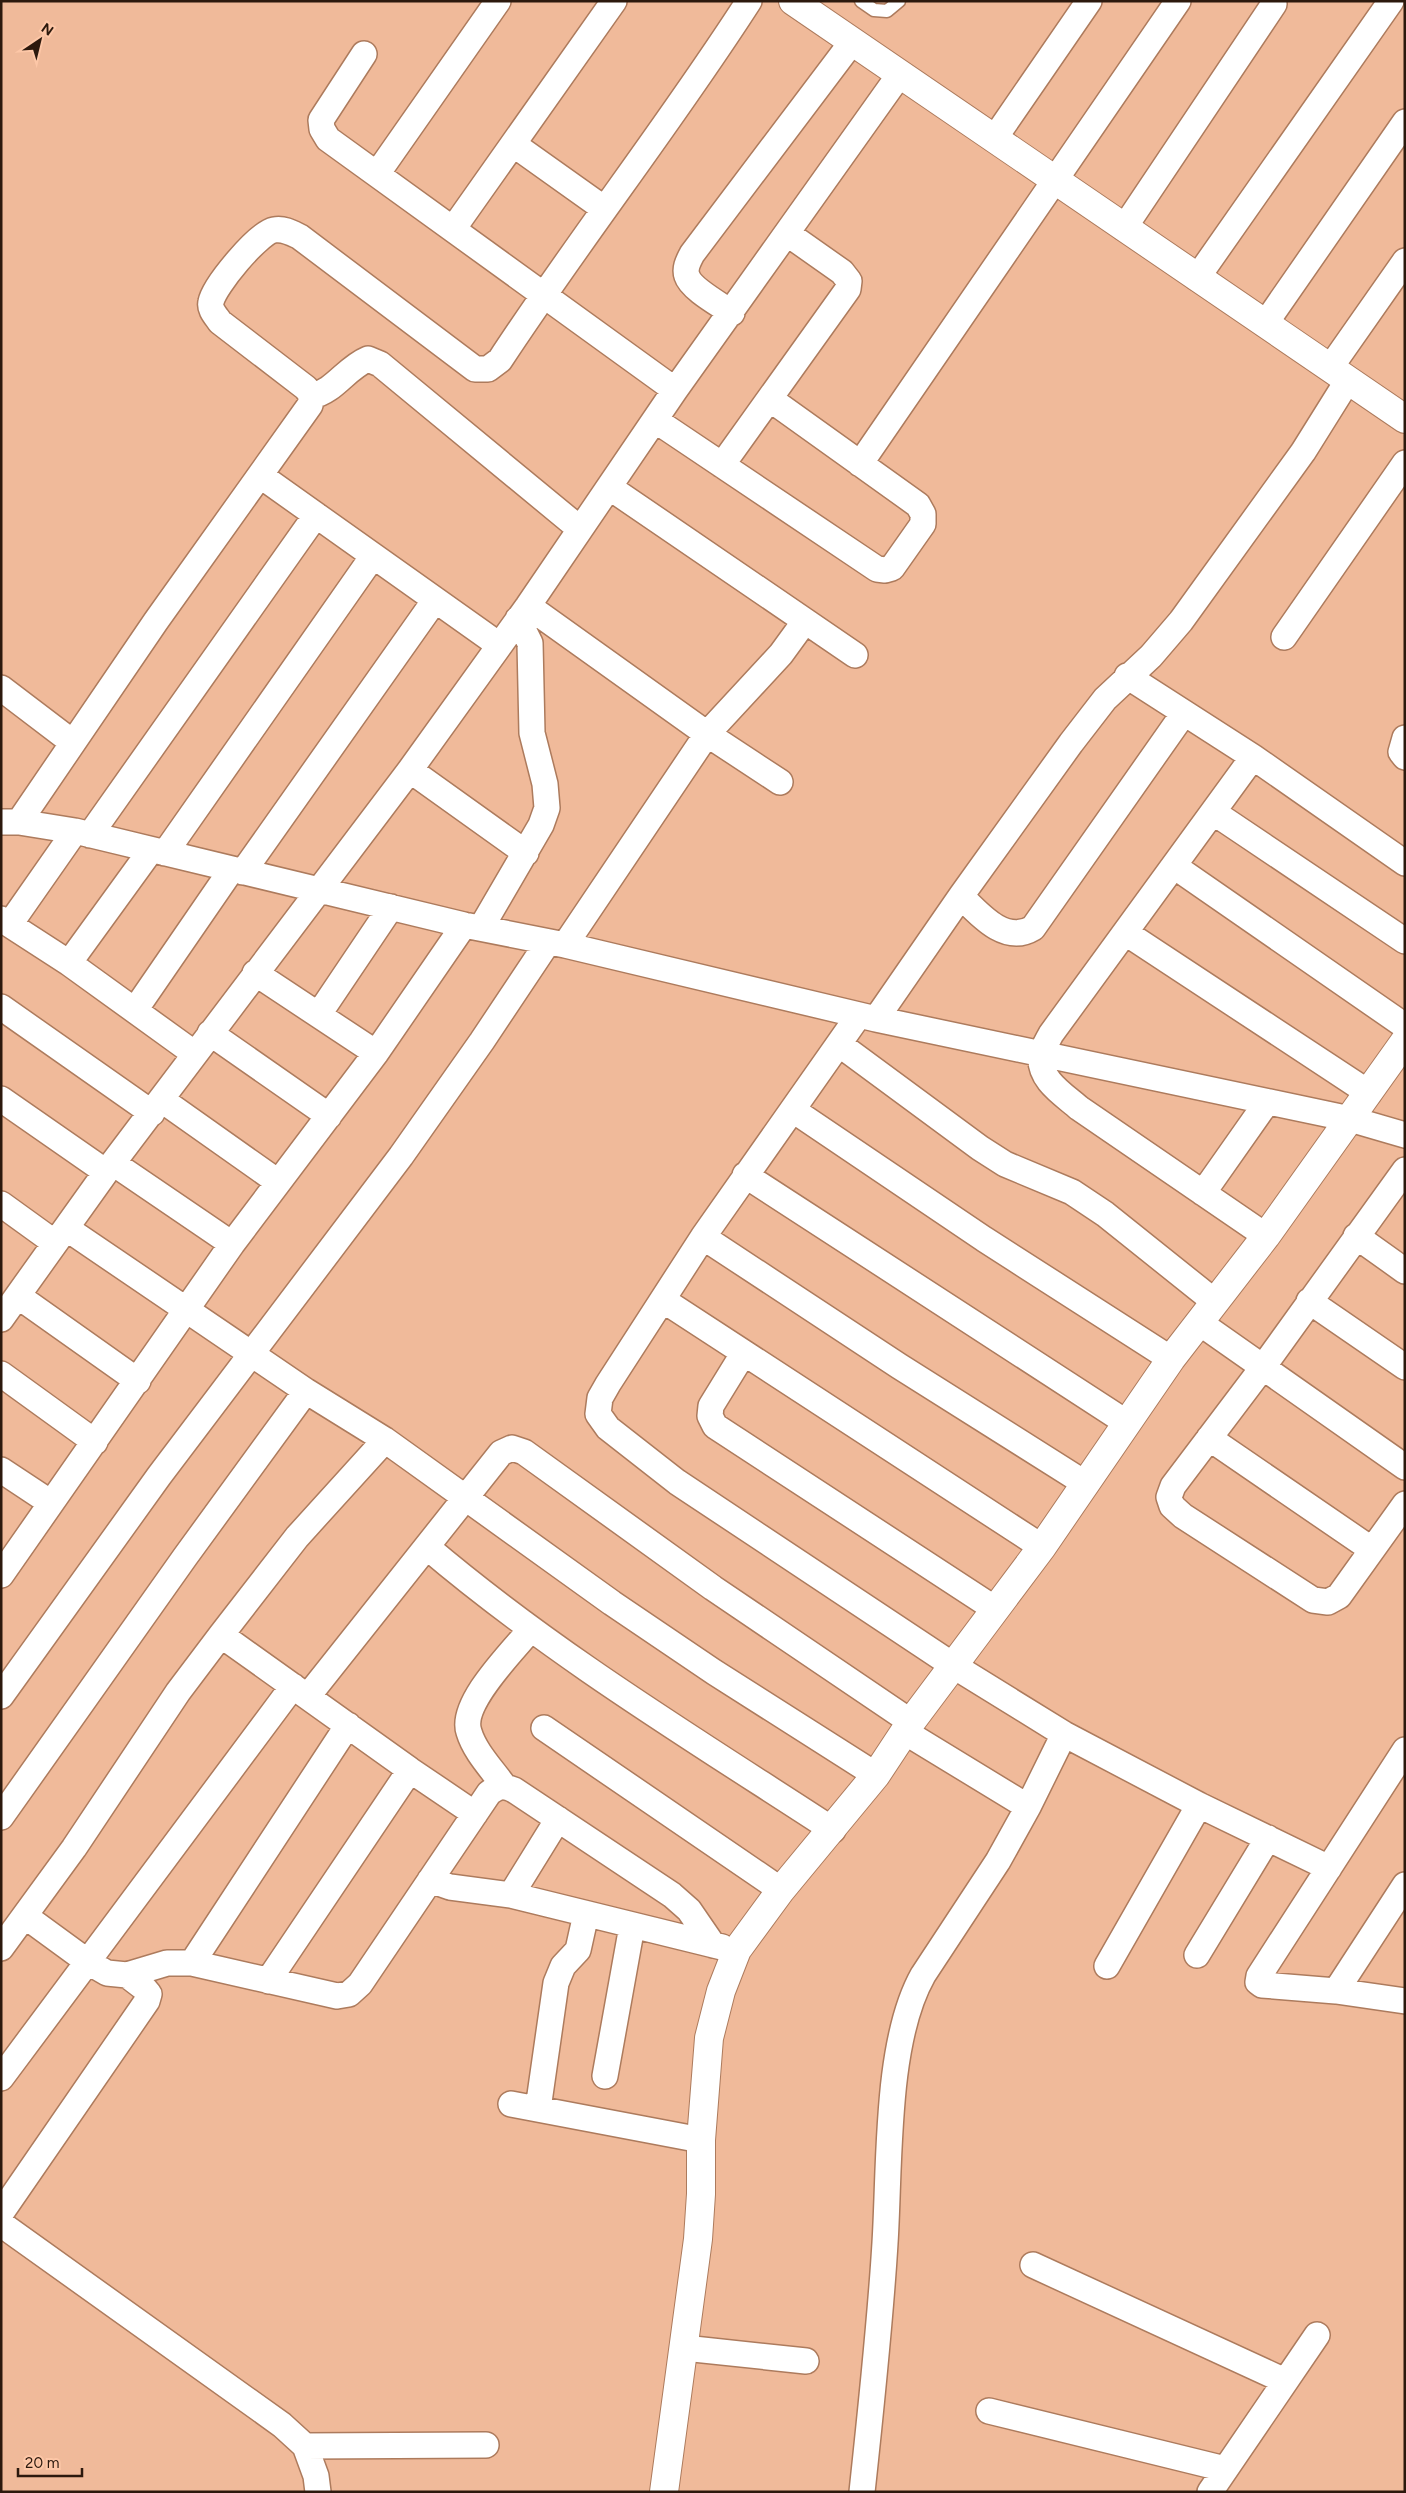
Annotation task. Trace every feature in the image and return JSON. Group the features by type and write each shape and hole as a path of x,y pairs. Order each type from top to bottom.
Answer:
{"street":[{"path":"377,174 498,1"},
{"path":"453,229 614,1"},
{"path":"748,1 662,131 603,208 500,360 488,370 475,368 300,237 285,230 273,230 261,236 250,247 214,293 210,303 213,312 220,322 306,388 312,396 310,405 72,742 10,822 82,833 472,927 557,944 868,1017 1350,1119 1405,1135"},
{"path":"793,1 1055,182 1339,374 1402,411"},
{"path":"994,139 1089,1"},
{"path":"860,464 1178,1"},
{"path":"1197,278 1391,1"},
{"path":"1124,228 1274,4"},
{"path":"732,312 693,286 687,276 687,265 692,254 852,42"},
{"path":"364,54 321,120 322,129 328,139 675,390"},
{"path":"138,1381 6,1310 210,1033 410,770 523,613 675,390 788,234 900,74"},
{"path":"1265,324 1405,122"},
{"path":"513,144 603,208"},
{"path":"722,465 842,300 849,281 842,272 788,234"},
{"path":"1329,1868 1199,1805 1064,1734 954,1666 677,1482 608,1428 598,1414 600,1398 703,1237 839,1044 868,1017 961,896 1105,698 1150,656 1181,620 1303,452 1339,374 1405,261"},
{"path":"312,396 330,388 359,363 368,359 380,364 580,529"},
{"path":"655,420 877,569 885,570 892,568 899,561 922,524 924,514 918,506 770,399"},
{"path":"1284,637 1405,463"},
{"path":"261,476 499,645"},
{"path":"609,487 855,655"},
{"path":"195,1054 70,963 6,921 82,833 316,515"},
{"path":"70,963 158,851 372,556"},
{"path":"135,1010 435,600"},
{"path":"523,613 780,782"},
{"path":"3,1570 138,1381 232,1244 472,927 526,852 542,825 546,808 545,784 532,733 530,643 523,613"},
{"path":"1,1696 159,1476 406,1148 482,1041 557,944 707,734 781,654 805,621"},
{"path":"1127,676 1253,757 1405,864"},
{"path":"6,701 72,742"},
{"path":"961,896 982,918 1000,929 1013,934 1024,934 1033,928 1184,713"},
{"path":"1405,738 1401,752 1405,757"},
{"path":"1253,757 1051,1034 1041,1054 1042,1068 1052,1085 1080,1108 1266,1236"},
{"path":"410,770 526,852"},
{"path":"1213,812 1405,941"},
{"path":"1174,866 1405,1026"},
{"path":"319,1014 391,907"},
{"path":"1126,933 1369,1093"},
{"path":"255,973 376,1052"},
{"path":"1,1007 278,1182"},
{"path":"210,1033 329,1116"},
{"path":"664,2492 698,2239 701,2194 700,2140 709,2038 721,1991 725,1948 781,1890 833,1830 876,1775 908,1727 1042,1547 1171,1360 1266,1236 1405,1041"},
{"path":"839,1044 980,1148 1005,1164 1072,1192 1105,1214 1215,1302"},
{"path":"1,1099 232,1244"},
{"path":"1203,1193 1267,1102"},
{"path":"793,1110 984,1239 1171,1360"},
{"path":"1405,1170 1263,1367 1173,1486 1169,1497 1172,1506 1183,1516 1313,1600 1328,1602 1339,1596 1405,1504"},
{"path":"745,1175 1127,1423"},
{"path":"1,1204 60,1235 186,1310 306,1391 385,1440 612,1604 714,1672 876,1775"},
{"path":"1356,1236 1405,1271"},
{"path":"703,1237 899,1366 1086,1484"},
{"path":"662,1300 742,1354 900,1452 1042,1547"},
{"path":"1310,1301 1405,1366"},
{"path":"1200,1323 1405,1467"},
{"path":"742,1354 711,1406 710,1416 715,1426 995,1608"},
{"path":"1,1374 95,1442"},
{"path":"1,1817 185,1557 306,1391"},
{"path":"1209,1438 1371,1549"},
{"path":"1,1948 74,1848 178,1692 220,1635 297,1538 385,1440"},
{"path":"1,2078 88,1962 301,1691 427,1547 501,1453 512,1448 524,1452 908,1727 1028,1807"},
{"path":"1,1470 51,1503"},
{"path":"427,1547 474,1588 530,1630 833,1830"},
{"path":"504,1786 474,1745 468,1729 468,1714 477,1696 530,1630"},
{"path":"220,1635 475,1814"},
{"path":"192,1963 348,1725"},
{"path":"544,1728 781,1890"},
{"path":"862,2492 879,2342 893,2095 908,2010 913,1994 923,1975 998,1861 1028,1807 1064,1734"},
{"path":"1405,1750 1259,1976 1258,1982 1262,1986 1336,1991 1405,2001"},
{"path":"268,1981 410,1770"},
{"path":"25,1916 88,1962 107,1973 127,1975 167,1964 192,1963 337,1996 348,1994 360,1984 489,1793 496,1787 504,1786 514,1790 672,1895 725,1948"},
{"path":"1107,1966 1199,1805"},
{"path":"511,1895 558,1819"},
{"path":"1197,1954 1268,1838"},
{"path":"430,1880 450,1887 511,1895 725,1948"},
{"path":"1336,1991 1405,1885"},
{"path":"538,2109 556,1983 563,1966 578,1950 586,1914"},
{"path":"605,2076 632,1926"},
{"path":"1,2213 147,2001 149,1994 127,1975"},
{"path":"511,2104 700,2140"},
{"path":"1,2224 198,2363 282,2425 305,2446 316,2476 318,2492"},
{"path":"1033,2265 1285,2380"},
{"path":"1210,2492 1317,2335"},
{"path":"684,2348 806,2360"},
{"path":"989,2411 1225,2468"},
{"path":"305,2446 486,2445"}],"lane":[{"path":"861,1 874,10 887,11 900,1"}]}
